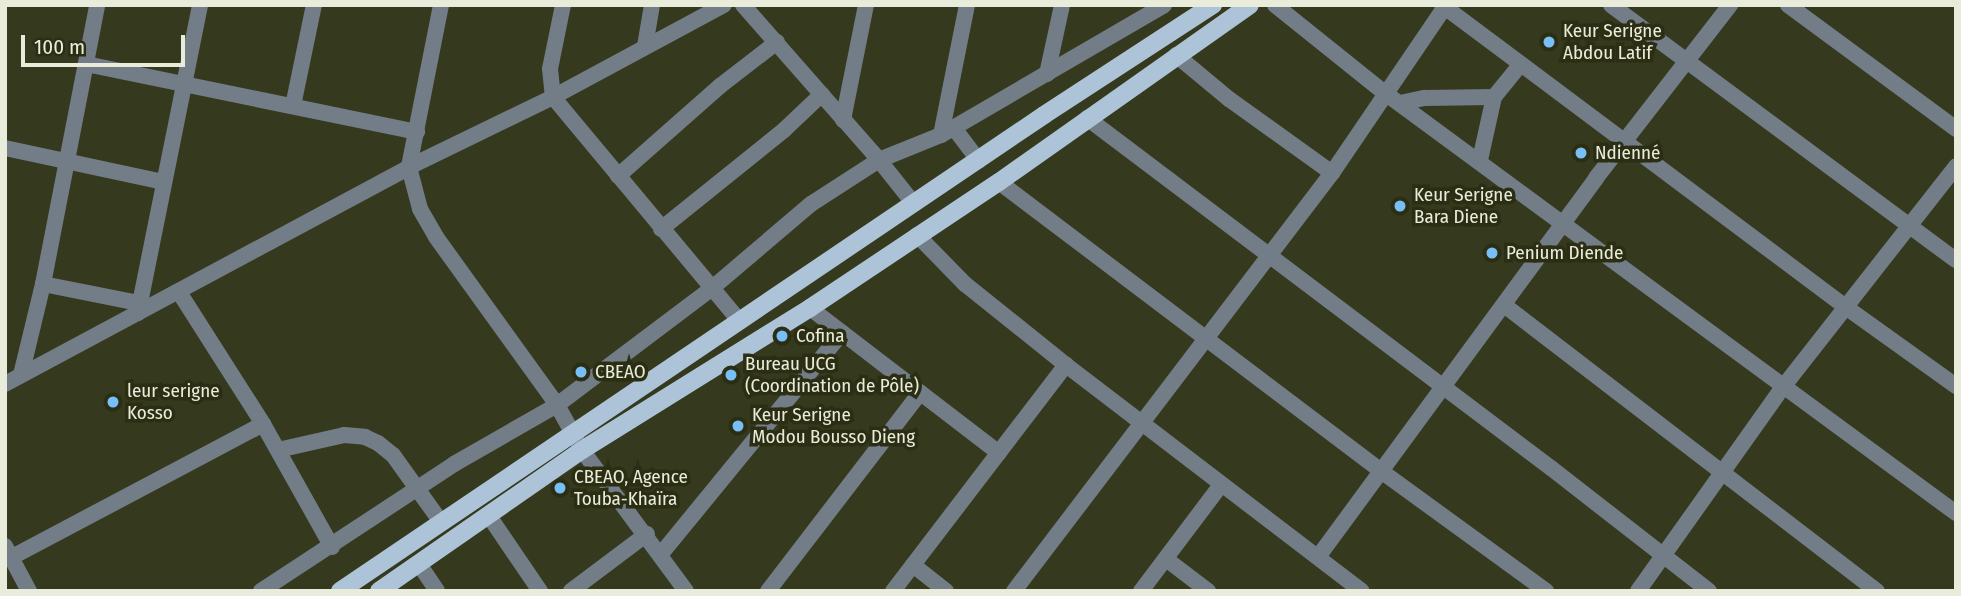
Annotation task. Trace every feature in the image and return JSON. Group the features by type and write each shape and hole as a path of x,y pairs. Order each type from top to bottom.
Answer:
{"main road":[{"path":"340,591 738,320 1213,5"},
{"path":"379,591 582,450 810,308 999,182 1250,5"}],"street":[{"path":"22,375 43,284 97,5"},
{"path":"138,308 200,5"},
{"path":"293,107 314,5"},
{"path":"441,5 409,167 420,209 436,237 557,405 570,433 687,591"},
{"path":"563,5 550,69 554,97 738,320"},
{"path":"645,46 652,5"},
{"path":"5,384 138,308 179,292 409,167 554,97 724,5"},
{"path":"743,5 879,160 914,204"},
{"path":"843,120 866,5"},
{"path":"947,131 967,5"},
{"path":"1047,74 1062,5"},
{"path":"261,591 332,547 454,464 557,405 711,289 811,204 879,160 947,131 1165,5"},
{"path":"1163,37 1165,5"},
{"path":"1275,5 1385,93 1480,160 1956,513"},
{"path":"1611,5 1956,260"},
{"path":"1318,557 1625,141 1730,5"},
{"path":"1788,5 1956,129"},
{"path":"1014,591 1332,173 1444,6 1847,308 1956,386"},
{"path":"618,176 720,86 777,42"},
{"path":"1176,55 1229,99 1332,173"},
{"path":"86,64 417,132"},
{"path":"1480,160 1494,97 1520,65"},
{"path":"661,229 783,130 822,94"},
{"path":"1400,103 1424,98 1494,97"},
{"path":"1087,118 1709,591"},
{"path":"947,131 979,160"},
{"path":"5,148 163,182"},
{"path":"1638,591 1783,387 1956,166"},
{"path":"999,182 1381,471 1546,591"},
{"path":"918,235 965,284 1066,365 1141,425 1362,591"},
{"path":"43,284 138,308"},
{"path":"179,292 263,424 332,547"},
{"path":"1504,305 1877,591"},
{"path":"810,308 999,453"},
{"path":"661,554 842,333"},
{"path":"893,591 1066,365"},
{"path":"776,588 920,393"},
{"path":"29,591 8,552 263,424"},
{"path":"278,450 344,435 365,437 393,455 441,522"},
{"path":"1141,591 1221,485"},
{"path":"489,516 540,591"},
{"path":"571,591 647,534"},
{"path":"1166,559 1208,591"},
{"path":"419,564 438,591"},
{"path":"913,565 946,591"}],"place":[{"name":"Keur Serigne Abdou Latif","path":"1549,42"},
{"name":"Ndienné","path":"1581,153"},
{"name":"Keur Serigne Bara Diene","path":"1400,206"},
{"name":"Penium Diende","path":"1492,253"},
{"name":"Cofina","path":"782,336"},
{"name":"CBEAO","path":"581,372"},
{"name":"Bureau UCG (Coordination de Pôle)","path":"731,375"},
{"name":"leur serigne Kosso","path":"113,402"},
{"name":"Keur Serigne Modou Bousso Dieng","path":"738,426"},
{"name":"CBEAO, Agence Touba-Khaïra","path":"560,488"}]}
